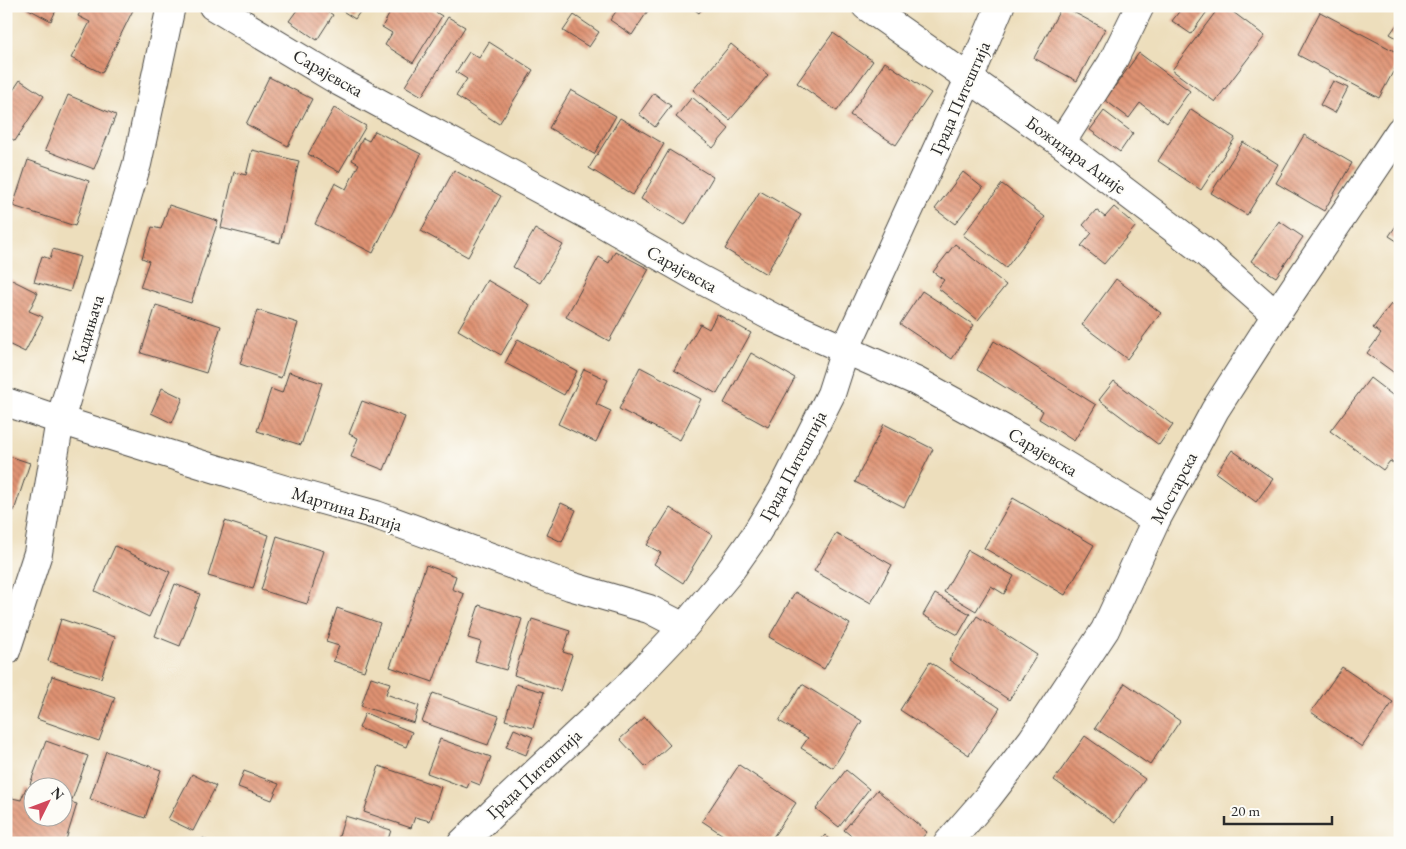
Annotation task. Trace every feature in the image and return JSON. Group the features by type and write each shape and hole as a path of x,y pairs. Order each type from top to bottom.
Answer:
{"street":[{"name":"Кадињача","path":"6,652 38,553 60,420 137,164 172,6"},
{"name":"Сарајевска","path":"214,6 340,82 597,220 700,280 774,318 916,382 1020,438 1156,520"},
{"name":"Божидара Аџије","path":"866,6 1061,143 1206,252 1276,315"},
{"name":"Града Питештија","path":"462,843 626,688 684,627 728,574 754,537 782,491 831,394 845,350 969,79 1000,6"},
{"path":"1061,143 1112,63 1140,6"},
{"name":"Мостарска","path":"948,843 988,797 1032,740 1105,630 1156,520 1214,410 1400,131"},
{"name":"Мартина Багија","path":"6,402 286,490 376,515 570,586 648,609 684,627"}],"building":[{"path":"23,6 58,6 51,21"},
{"path":"83,6 135,6 102,73 71,58 90,22 78,16"},
{"path":"300,6 320,6 333,15 317,40 289,21"},
{"path":"335,6 364,6 355,19"},
{"path":"394,6 426,6 442,16 413,63 385,45 392,33 382,27"},
{"path":"620,6 651,6 632,35 610,20"},
{"path":"690,6 704,6 699,13"},
{"path":"1062,6 1105,29 1077,81 1034,58"},
{"path":"1177,6 1211,6 1191,34 1172,21 1181,9"},
{"path":"1220,6 1225,6 1265,36 1215,102 1172,70"},
{"path":"1320,12 1400,54 1400,59 1379,98 1298,55"},
{"path":"574,15 599,32 589,47 563,31"},
{"path":"448,17 465,27 422,96 405,86"},
{"path":"1400,20 1400,40 1390,34"},
{"path":"833,33 873,61 837,111 797,83"},
{"path":"489,42 533,70 499,124 456,96 467,79 456,72 469,52 479,58"},
{"path":"731,44 768,75 730,120 693,90"},
{"path":"1139,53 1190,91 1167,123 1140,103 1129,118 1105,100"},
{"path":"885,62 931,93 896,145 850,115"},
{"path":"269,77 312,99 288,146 246,124"},
{"path":"20,80 44,96 15,141 6,135 6,101"},
{"path":"1333,81 1348,88 1335,113 1320,105"},
{"path":"571,90 616,116 594,154 549,128"},
{"path":"654,93 671,106 655,127 639,114"},
{"path":"68,95 116,115 94,169 45,150"},
{"path":"692,97 729,129 713,148 676,117"},
{"path":"334,108 366,126 339,172 308,154"},
{"path":"1191,109 1235,138 1201,190 1158,161"},
{"path":"1104,111 1133,133 1120,152 1090,130"},
{"path":"620,118 664,144 633,195 589,168"},
{"path":"375,131 421,154 373,253 315,224 335,183 346,189 359,164 352,160 363,138 369,141"},
{"path":"1304,135 1352,163 1324,211 1276,183"},
{"path":"1243,142 1278,164 1247,215 1211,193"},
{"path":"252,150 299,161 280,243 221,228 234,172 246,175"},
{"path":"669,150 713,177 685,225 641,199"},
{"path":"28,160 89,181 75,226 13,206"},
{"path":"454,170 501,196 468,257 421,231"},
{"path":"963,172 983,188 955,224 935,209"},
{"path":"1002,184 1045,217 1006,268 963,235"},
{"path":"760,191 801,215 766,274 725,249"},
{"path":"169,205 218,221 191,303 140,287 149,261 142,258 152,227 161,229"},
{"path":"1114,207 1136,226 1104,264 1081,246 1092,233 1083,225 1096,210 1105,217"},
{"path":"1400,220 1400,243 1389,236"},
{"path":"1279,221 1303,237 1276,277 1251,261"},
{"path":"535,229 563,245 540,283 513,267"},
{"path":"955,244 1006,285 978,320 938,288 944,280 933,272"},
{"path":"53,249 80,257 70,292 34,282 42,256 50,259"},
{"path":"615,251 649,269 609,341 566,317 599,257 609,263"},
{"path":"10,279 38,293 29,311 43,317 25,352 6,343 6,287"},
{"path":"1116,279 1161,313 1127,359 1082,325"},
{"path":"487,280 530,305 501,355 458,330"},
{"path":"922,291 974,325 952,359 900,324"},
{"path":"1391,304 1400,311 1400,377 1367,353 1381,334 1373,328"},
{"path":"156,305 221,326 206,373 141,353"},
{"path":"257,310 298,323 281,378 240,364"},
{"path":"717,314 751,333 717,394 674,370 700,324 709,329"},
{"path":"518,339 577,371 564,395 505,363"},
{"path":"994,341 1096,405 1074,441 1039,419 1043,411 977,370"},
{"path":"751,353 795,378 768,427 724,403"},
{"path":"640,367 701,399 680,440 619,409"},
{"path":"584,369 608,380 596,404 611,411 596,442 558,424"},
{"path":"289,372 322,383 301,445 257,431 271,389 282,393"},
{"path":"1370,378 1400,401 1400,457 1395,464 1390,461 1383,470 1330,431"},
{"path":"1114,381 1173,425 1159,445 1099,400"},
{"path":"162,388 183,398 172,423 151,413"},
{"path":"362,401 405,417 384,470 351,457 358,438 349,434"},
{"path":"884,424 933,449 904,507 855,482"},
{"path":"1232,450 1273,479 1256,502 1216,473"},
{"path":"9,456 30,463 14,511 6,509 6,464"},
{"path":"1013,498 1094,545 1065,595 984,548"},
{"path":"561,503 576,510 562,542 547,535"},
{"path":"670,508 712,535 683,583 654,564 661,553 647,545"},
{"path":"225,521 269,535 253,589 208,576"},
{"path":"836,533 892,565 871,603 814,571"},
{"path":"277,536 324,551 307,604 261,590"},
{"path":"115,546 170,572 149,617 95,591"},
{"path":"968,550 1014,576 1004,594 991,586 976,611 944,592"},
{"path":"426,565 456,576 452,589 464,594 433,682 390,667"},
{"path":"175,584 200,594 180,646 155,636"},
{"path":"795,592 850,624 824,669 769,637"},
{"path":"935,594 970,614 958,635 923,615"},
{"path":"479,605 522,619 506,670 475,661 481,642 468,638"},
{"path":"337,608 380,623 364,671 333,661 339,646 326,642"},
{"path":"977,616 1037,655 1009,700 949,660"},
{"path":"61,619 115,637 101,678 48,661"},
{"path":"532,619 570,631 563,652 572,655 560,691 514,675"},
{"path":"930,662 1000,708 969,755 900,710"},
{"path":"1342,667 1393,702 1362,747 1311,712"},
{"path":"52,676 115,697 99,741 37,719"},
{"path":"371,677 390,683 386,694 419,706 414,723 361,706"},
{"path":"1125,683 1180,721 1150,765 1095,728"},
{"path":"516,684 544,692 533,728 505,720"},
{"path":"802,684 862,721 833,768 801,748 808,738 779,721"},
{"path":"433,693 499,716 488,745 422,722"},
{"path":"365,713 412,732 406,747 359,728"},
{"path":"645,717 670,745 646,767 620,739"},
{"path":"514,729 533,737 526,755 506,747"},
{"path":"1085,736 1145,779 1115,823 1054,780"},
{"path":"440,739 491,757 480,785 470,781 467,788 427,773"},
{"path":"46,741 88,756 72,800 72,776 33,776"},
{"path":"106,751 161,770 145,818 90,799"},
{"path":"739,765 796,803 769,843 735,843 702,821"},
{"path":"379,766 441,787 430,821 415,817 411,828 364,812"},
{"path":"846,770 869,789 839,827 816,809"},
{"path":"244,771 279,784 272,800 238,787"},
{"path":"192,774 216,786 193,831 168,819"},
{"path":"877,790 927,832 918,843 860,843 844,830"},
{"path":"12,798 21,800 22,798 22,826 70,826 65,843 16,843 6,839 6,817"},
{"path":"72,803 77,804 72,820"},
{"path":"345,816 391,830 387,843 337,843"},
{"path":"825,835 833,843 818,843"},
{"path":"203,838 212,843 200,843"}]}
